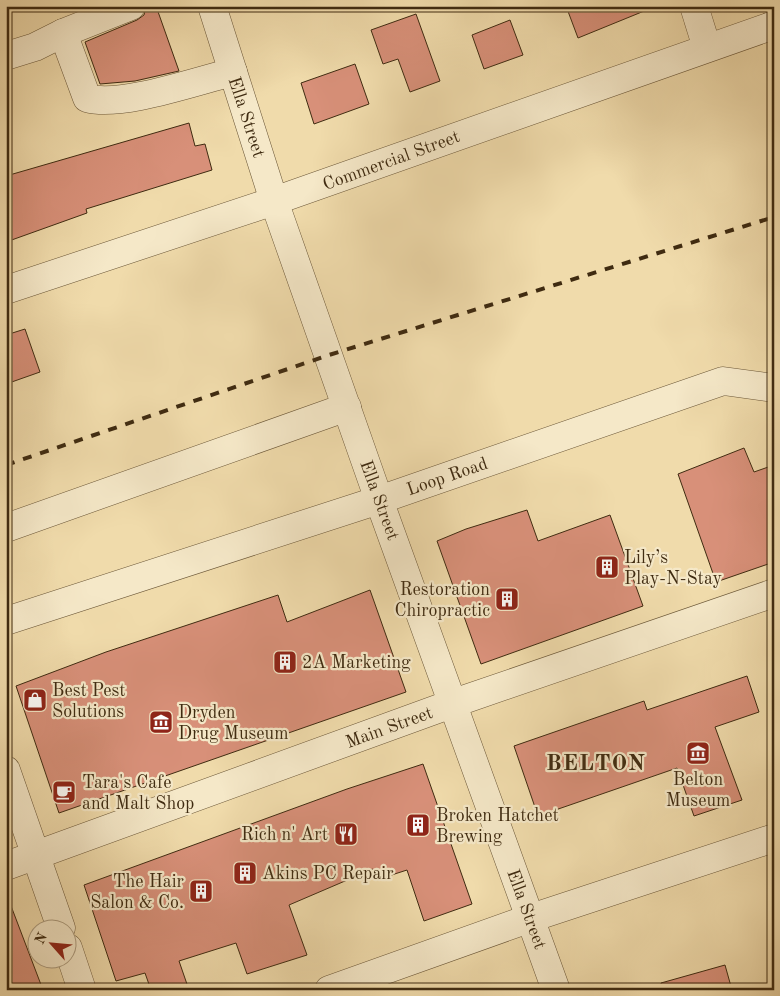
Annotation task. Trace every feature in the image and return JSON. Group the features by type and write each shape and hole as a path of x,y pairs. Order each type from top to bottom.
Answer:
{"street":[{"path":"6,56 35,47 63,33 131,6"},
{"name":"Ella Street","path":"212,6 274,201 379,500 454,703 556,990"},
{"path":"694,6 707,48"},
{"name":"Commercial Street","path":"6,290 274,201 774,25"},
{"path":"63,33 87,98 99,102 122,100 233,72"},
{"name":"Loop Road","path":"6,621 379,500 723,381 774,388"},
{"path":"6,528 347,407"},
{"name":"Main Street","path":"6,866 454,703 774,593"},
{"path":"6,770 57,918"},
{"path":"329,990 531,918 774,838"},
{"path":"75,968 82,990"}],"building":[{"path":"146,6 156,6 179,71 135,81 100,84 85,42 137,20 144,15"},
{"path":"566,6 654,6 654,7 578,38"},
{"path":"416,14 440,81 410,92 398,59 383,64 371,30"},
{"path":"510,20 523,55 484,69 472,35"},
{"path":"355,64 369,104 314,124 301,83"},
{"path":"189,123 195,146 205,144 212,170 86,209 87,213 6,242 6,176"},
{"path":"25,329 40,372 6,384 6,335"},
{"path":"744,448 754,472 774,465 774,562 716,582 678,474"},
{"path":"527,510 538,541 610,515 643,606 481,664 437,541 466,529"},
{"path":"370,590 406,692 59,813 16,686 106,652 278,595 287,622"},
{"path":"747,676 759,712 715,727 742,800 694,816 677,768 538,816 514,746 644,701 647,710"},
{"path":"423,764 472,904 424,921 407,870 376,880 373,869 289,905 307,955 247,974 236,943 179,961 189,990 151,990 145,973 116,981 84,885 347,789"},
{"path":"6,898 8,898 28,951 28,968 35,968 43,990 6,990"},
{"path":"725,965 732,990 662,990 661,983"}],"railway":[{"path":"6,465 329,355 774,217"}],"place":[{"name":"Lily’s Play-N-Stay","path":"607,567"},
{"name":"Restoration Chiropractic","path":"507,599"},
{"name":"2A Marketing","path":"285,662"},
{"name":"Best Pest Solutions","path":"35,700"},
{"name":"Dryden Drug Museum","path":"161,722"},
{"name":"Belton Museum","path":"698,753"},
{"name":"Tara's Cafe and Malt Shop","path":"64,792"},
{"name":"Broken Hatchet Brewing","path":"418,825"},
{"name":"Rich n' Art","path":"346,834"},
{"name":"Akins PC Repair","path":"245,873"},
{"name":"The Hair Salon & Co.","path":"201,891"}],"district":[{"name":"BELTON","path":"596,762"}]}
